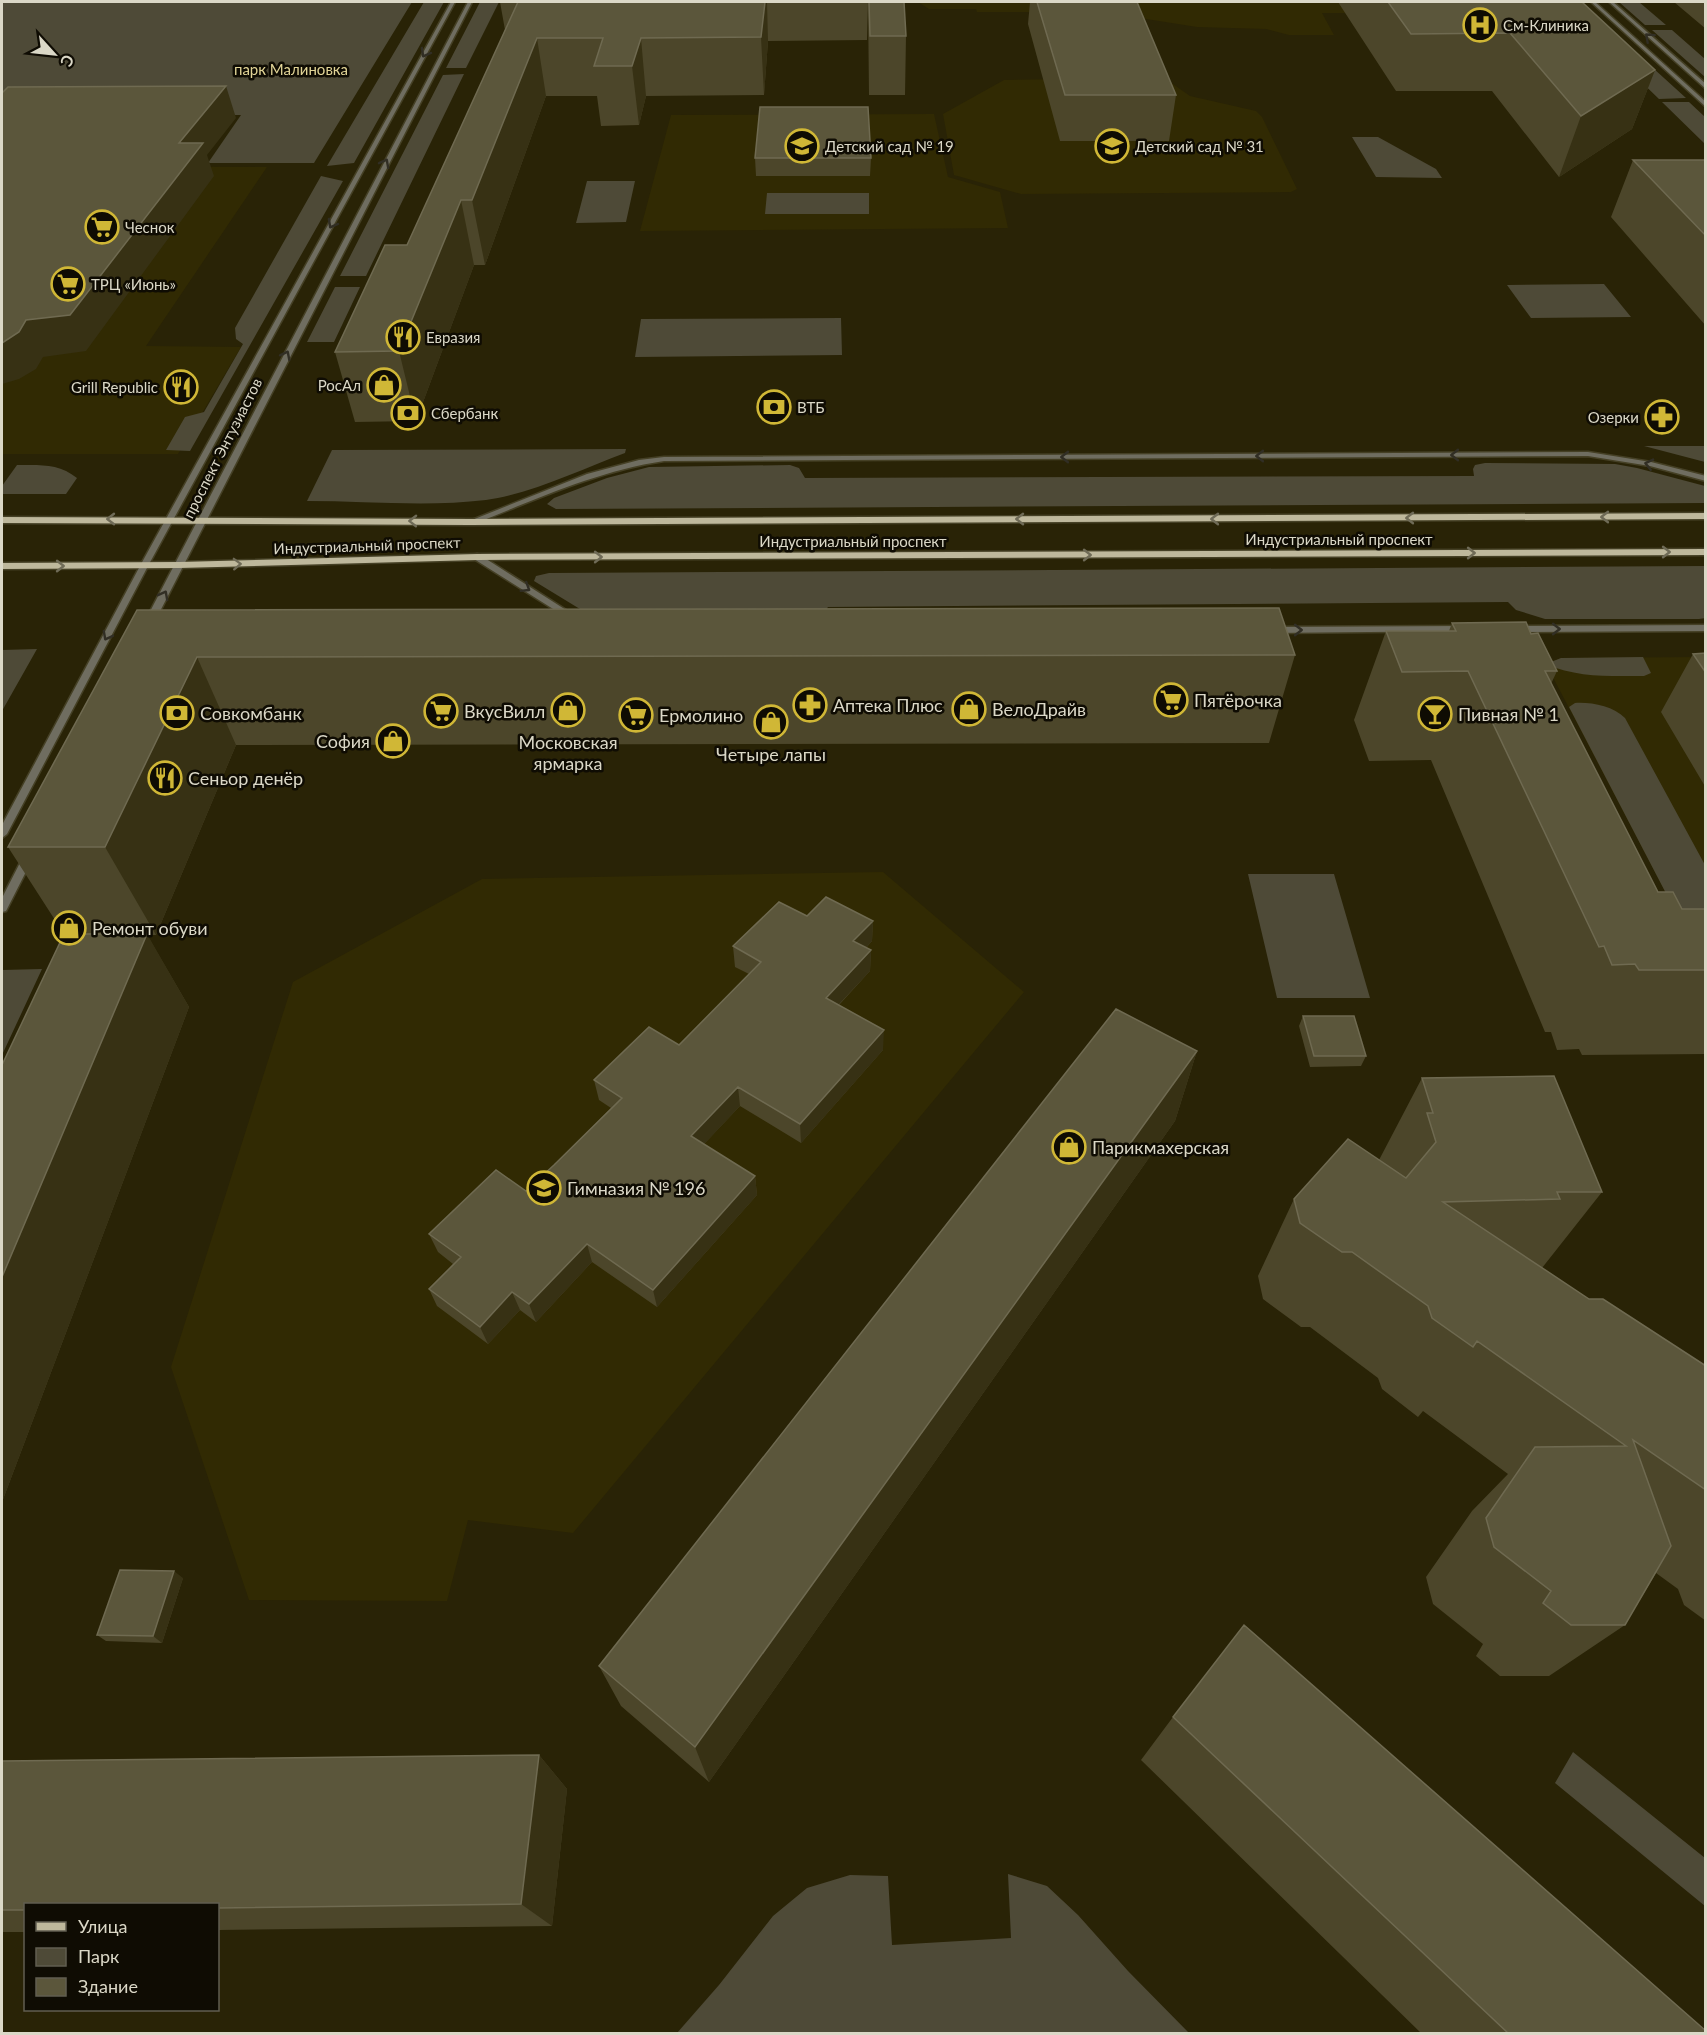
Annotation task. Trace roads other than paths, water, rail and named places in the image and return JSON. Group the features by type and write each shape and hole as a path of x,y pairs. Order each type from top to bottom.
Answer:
{"main road":[{"name":"Индустриальный проспект","path":"2,520 202,519 471,522 1706,516"},
{"name":"Индустриальный проспект","path":"2,566 179,566 477,557 1706,552"}],"street":[{"name":"проспект Энтузиастов","path":"2,834 144,566 453,2"},
{"name":"проспект Энтузиастов","path":"143,634 470,2"},
{"path":"1593,2 1706,105"},
{"path":"1611,2 1706,87"},
{"path":"471,522 609,469 633,462 664,459 1588,454 1652,464 1706,479"},
{"path":"477,557 582,623"},
{"path":"1509,629 1706,628"},
{"path":"1257,630 1473,629"},
{"path":"2,908 36,841"}],"place":[{"name":"См-Клиника","path":"1480,25"},
{"name":"Детский сад № 19","path":"802,146"},
{"name":"Детский сад № 31","path":"1112,146"},
{"name":"Чеснок","path":"102,227"},
{"name":"ТРЦ «Июнь»","path":"68,284"},
{"name":"Евразия","path":"403,337"},
{"name":"РосАл","path":"384,385"},
{"name":"Grill Republic","path":"181,387"},
{"name":"ВТБ","path":"774,407"},
{"name":"Сбербанк","path":"408,413"},
{"name":"Озерки","path":"1662,417"},
{"name":"Пятёрочка","path":"1171,700"},
{"name":"Аптека Плюс","path":"810,705"},
{"name":"ВелоДрайв","path":"969,709"},
{"name":"Московская ярмарка","path":"568,710"},
{"name":"ВкусВилл","path":"441,711"},
{"name":"Совкомбанк","path":"177,713"},
{"name":"Пивная № 1","path":"1435,714"},
{"name":"Ермолино","path":"636,715"},
{"name":"Четыре лапы","path":"771,722"},
{"name":"София","path":"393,741"},
{"name":"Сеньор денёр","path":"165,778"},
{"name":"Ремонт обуви","path":"69,928"},
{"name":"Парикмахерская","path":"1069,1147"},
{"name":"Гимназия № 196","path":"544,1188"}],"park label":[{"name":"парк Малиновка","path":"291,69"}]}
